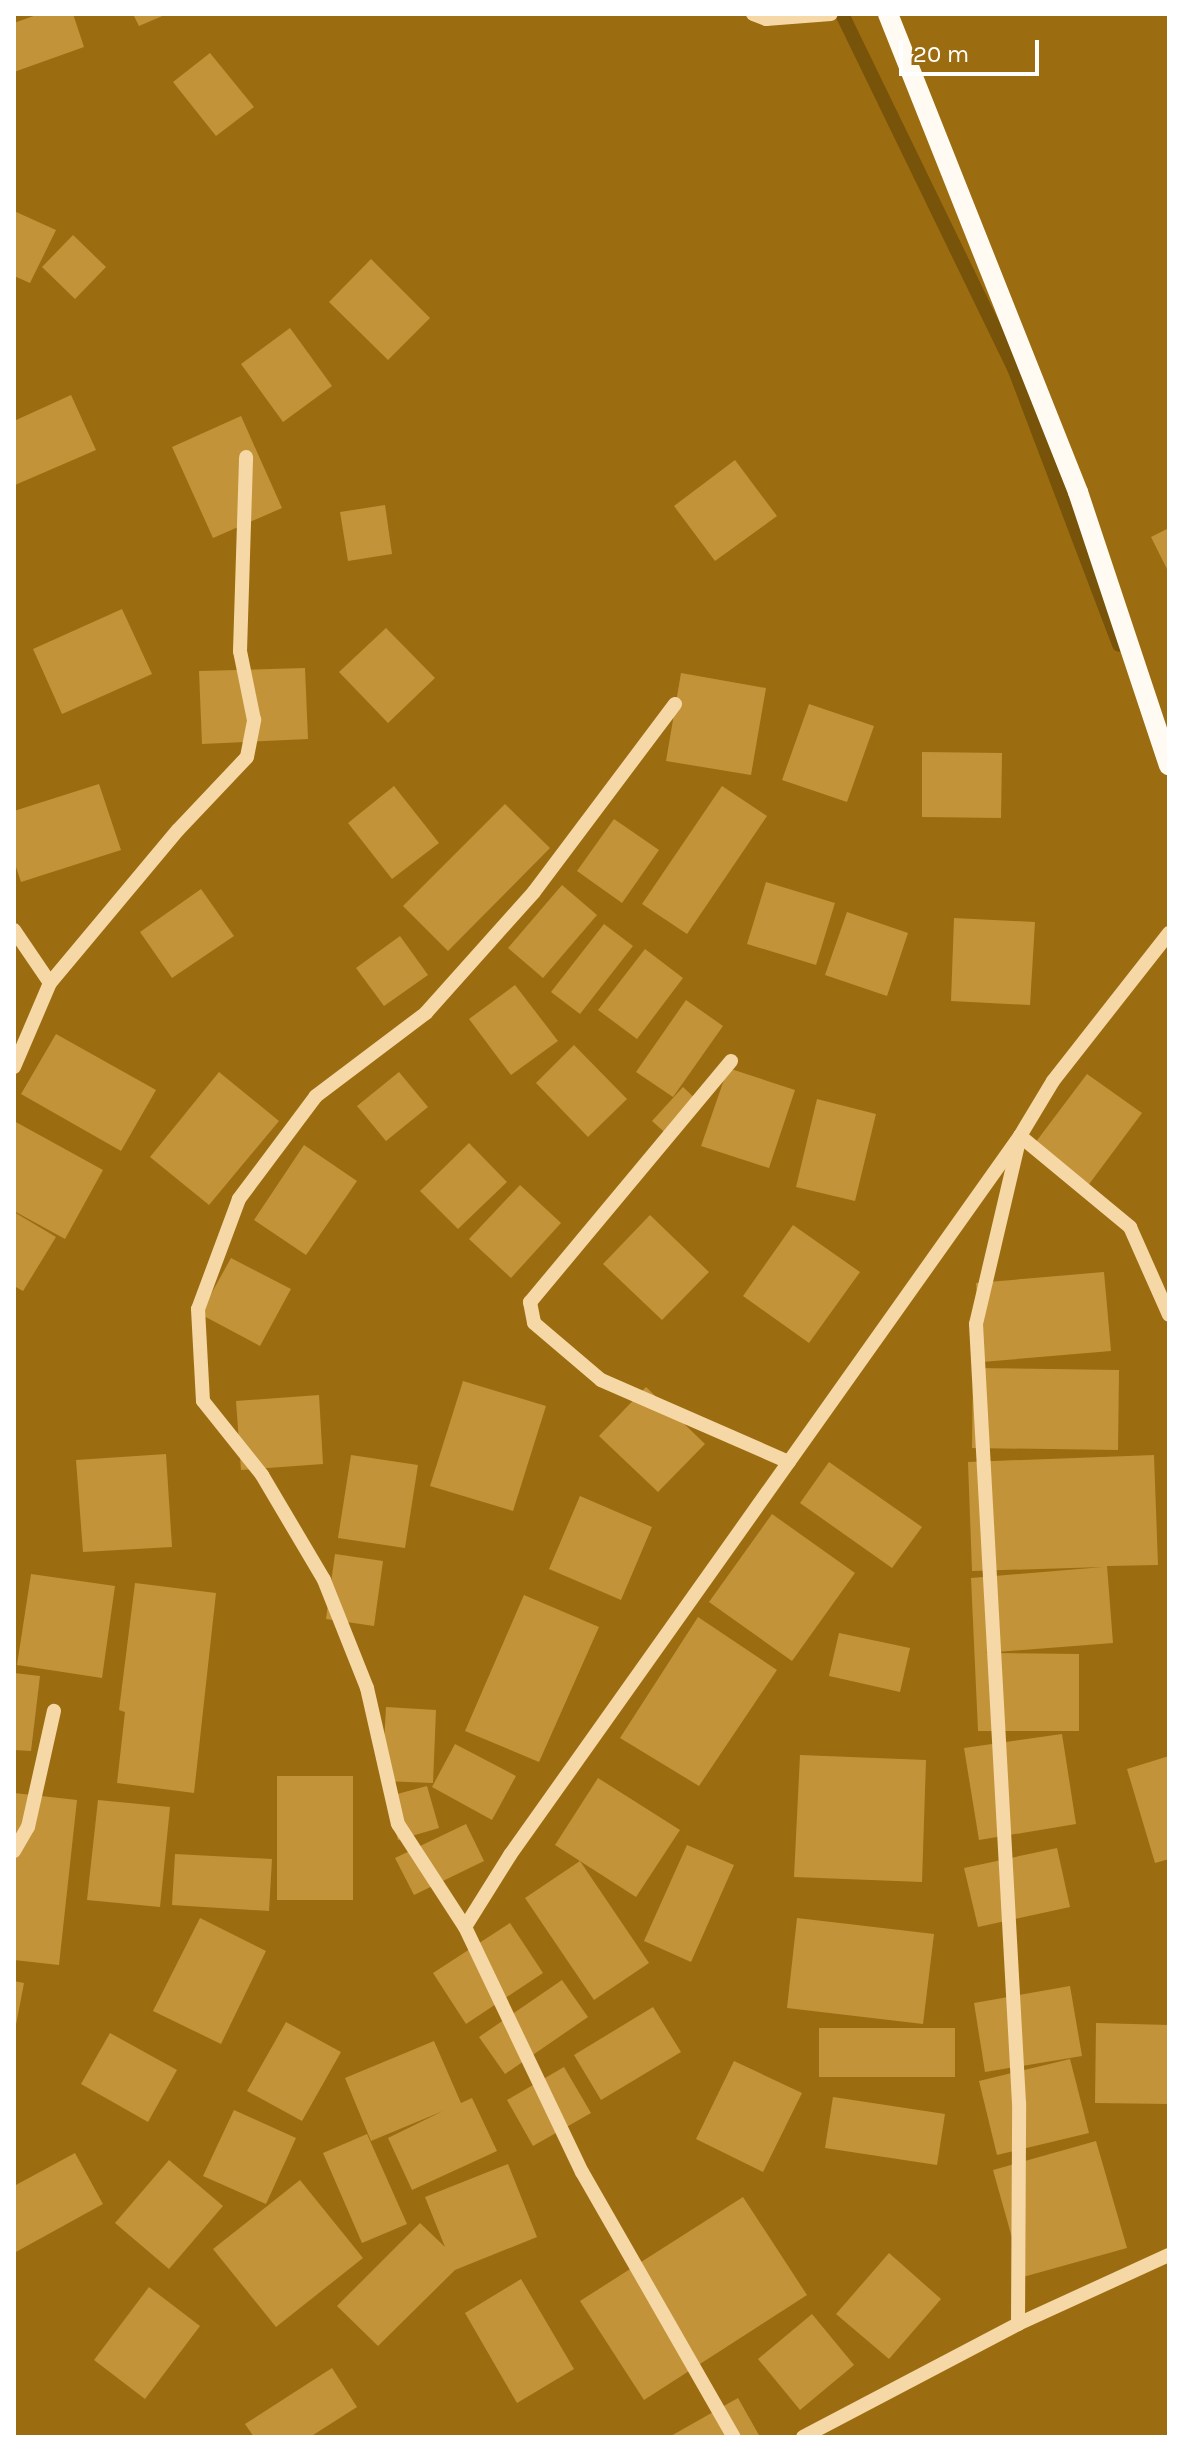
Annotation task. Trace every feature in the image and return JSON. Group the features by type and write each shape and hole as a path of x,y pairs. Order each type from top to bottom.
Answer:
{"main road":[{"path":"888,14 1078,492 1169,765"}],"street":[{"path":"753,14 766,19 831,14"},
{"path":"14,1067 50,983 178,830 247,757 254,720 240,651 246,457"},
{"path":"675,704 534,892 426,1013 316,1096 239,1199 198,1309 203,1401 262,1475 324,1580 367,1688 398,1824 465,1927 582,2172 734,2437"},
{"path":"14,930 50,983"},
{"path":"465,1927 510,1855 1020,1136 1053,1081 1169,933"},
{"path":"731,1061 530,1302 534,1323 601,1380 789,1462"},
{"path":"1020,1136 1130,1227 1169,1315"},
{"path":"1018,2324 1019,2103 976,1324 1020,1136"},
{"path":"14,1851 28,1827 54,1711"},
{"path":"803,2437 1018,2324 1169,2255"}],"building":[{"path":"39,14 73,14 84,47 14,72 14,23"},
{"path":"133,14 167,14 139,26"},
{"path":"210,53 254,107 216,136 173,82"},
{"path":"14,211 56,230 30,283 14,276"},
{"path":"73,235 106,267 75,299 42,267"},
{"path":"371,259 430,318 388,360 329,302"},
{"path":"290,328 332,386 283,422 241,364"},
{"path":"71,395 96,450 15,485 14,421"},
{"path":"241,416 282,508 213,538 172,447"},
{"path":"735,460 777,516 715,561 674,506"},
{"path":"385,505 392,554 348,561 340,512"},
{"path":"1169,528 1169,573 1151,537"},
{"path":"122,609 152,674 62,714 33,649"},
{"path":"386,628 435,678 388,723 339,672"},
{"path":"305,668 308,739 202,744 199,671"},
{"path":"681,673 766,688 751,775 666,761"},
{"path":"809,704 874,726 847,802 782,780"},
{"path":"922,752 1002,753 1001,818 922,817"},
{"path":"99,784 121,850 21,882 14,861 14,811"},
{"path":"394,786 439,843 392,879 348,823"},
{"path":"722,786 767,816 687,934 642,904"},
{"path":"505,804 550,848 448,951 403,906"},
{"path":"614,819 659,850 622,903 577,871"},
{"path":"766,882 835,903 816,965 747,944"},
{"path":"562,885 597,915 543,978 508,948"},
{"path":"201,889 234,936 172,978 140,932"},
{"path":"847,912 908,933 887,996 825,975"},
{"path":"954,918 1035,922 1030,1005 951,1001"},
{"path":"604,924 633,946 580,1014 551,992"},
{"path":"400,936 428,975 384,1006 356,968"},
{"path":"645,949 683,978 637,1039 598,1010"},
{"path":"515,985 558,1041 511,1075 469,1019"},
{"path":"686,1000 723,1026 673,1097 636,1072"},
{"path":"56,1034 156,1090 121,1151 21,1094"},
{"path":"574,1045 627,1099 588,1137 536,1083"},
{"path":"728,1068 795,1090 769,1168 701,1146"},
{"path":"219,1072 279,1121 209,1205 150,1157"},
{"path":"399,1072 428,1107 386,1141 357,1106"},
{"path":"1087,1074 1142,1113 1084,1191 1029,1151"},
{"path":"683,1087 700,1103 670,1137 652,1121"},
{"path":"817,1099 876,1114 855,1201 796,1187"},
{"path":"14,1121 103,1170 65,1239 14,1211"},
{"path":"469,1143 507,1182 458,1229 420,1191"},
{"path":"304,1145 357,1181 306,1255 254,1220"},
{"path":"520,1185 561,1223 511,1278 469,1239"},
{"path":"14,1212 56,1237 23,1291 14,1286"},
{"path":"650,1215 709,1272 662,1320 603,1264"},
{"path":"793,1225 860,1272 809,1343 743,1296"},
{"path":"231,1258 291,1289 260,1346 200,1314"},
{"path":"1104,1272 1111,1351 982,1362 976,1283"},
{"path":"973,1368 1119,1370 1118,1450 972,1448"},
{"path":"463,1381 546,1406 513,1511 430,1486"},
{"path":"646,1387 705,1444 658,1492 599,1436"},
{"path":"319,1395 323,1464 241,1470 236,1401"},
{"path":"166,1454 172,1547 83,1552 76,1460"},
{"path":"351,1455 418,1465 405,1548 338,1538"},
{"path":"1154,1455 1158,1565 1107,1566 1113,1643 984,1653 1079,1654 1079,1731 978,1731 971,1578 1103,1567 972,1571 968,1462"},
{"path":"829,1462 922,1527 892,1568 800,1503"},
{"path":"580,1496 652,1527 621,1600 549,1569"},
{"path":"772,1514 855,1573 792,1661 709,1602"},
{"path":"335,1554 383,1561 374,1626 326,1619"},
{"path":"31,1574 115,1586 102,1678 17,1665"},
{"path":"135,1583 216,1593 194,1793 117,1783 125,1712 119,1710"},
{"path":"524,1595 599,1627 539,1762 465,1731"},
{"path":"698,1617 777,1670 699,1786 620,1738"},
{"path":"839,1633 910,1648 900,1692 829,1676"},
{"path":"14,1673 40,1676 31,1751 14,1750"},
{"path":"386,1707 436,1710 433,1783 382,1781"},
{"path":"1062,1734 1076,1824 979,1840 964,1748"},
{"path":"455,1744 516,1776 492,1820 432,1787"},
{"path":"800,1755 926,1760 922,1882 794,1877"},
{"path":"1169,1756 1169,1859 1155,1863 1127,1769"},
{"path":"277,1776 353,1776 353,1900 277,1900"},
{"path":"598,1778 680,1830 636,1897 555,1845"},
{"path":"427,1786 439,1828 398,1840 386,1797"},
{"path":"14,1793 77,1800 59,1965 14,1960"},
{"path":"98,1800 170,1807 160,1907 87,1900"},
{"path":"466,1824 484,1861 414,1895 395,1858"},
{"path":"687,1845 734,1865 691,1962 644,1941"},
{"path":"1057,1848 1070,1907 978,1927 964,1868"},
{"path":"175,1854 272,1859 269,1911 172,1905"},
{"path":"580,1861 649,1963 594,2000 525,1898"},
{"path":"200,1918 266,1951 221,2044 153,2011"},
{"path":"797,1918 934,1934 923,2024 787,2008"},
{"path":"510,1923 543,1973 466,2024 433,1973"},
{"path":"562,1980 588,2017 505,2074 479,2037"},
{"path":"14,1981 24,1983 15,2030 14,2030"},
{"path":"1070,1986 1082,2056 985,2072 974,2003"},
{"path":"653,2007 681,2052 601,2100 574,2055"},
{"path":"286,2022 341,2052 302,2121 247,2091"},
{"path":"1096,2023 1169,2025 1169,2104 1095,2103"},
{"path":"819,2028 955,2028 955,2077 819,2077"},
{"path":"110,2033 177,2070 148,2122 81,2084"},
{"path":"434,2041 461,2103 472,2098 497,2151 412,2190 388,2138 443,2111 371,2141 345,2078"},
{"path":"1070,2059 1089,2133 997,2155 979,2081"},
{"path":"734,2061 802,2093 763,2172 696,2139"},
{"path":"564,2067 591,2113 533,2146 507,2100"},
{"path":"833,2097 945,2114 937,2165 825,2148"},
{"path":"234,2110 296,2138 266,2204 203,2176"},
{"path":"367,2134 407,2224 362,2243 323,2153"},
{"path":"1096,2141 1127,2248 1023,2277 993,2170"},
{"path":"75,2153 103,2204 14,2253 14,2186"},
{"path":"169,2160 223,2206 169,2269 115,2223"},
{"path":"508,2164 537,2237 455,2270 378,2346 337,2306 420,2223 445,2247 425,2197"},
{"path":"300,2180 363,2258 276,2327 213,2249"},
{"path":"743,2197 807,2295 644,2400 580,2301"},
{"path":"889,2253 941,2299 889,2359 836,2314"},
{"path":"521,2279 574,2369 517,2403 465,2313"},
{"path":"149,2287 200,2326 145,2399 94,2360"},
{"path":"812,2314 854,2365 800,2410 758,2359"},
{"path":"332,2368 357,2407 310,2437 254,2437 245,2424"},
{"path":"738,2398 760,2437 669,2437"}],"waterway":[{"path":"842,14 1014,368 1119,645"}]}
